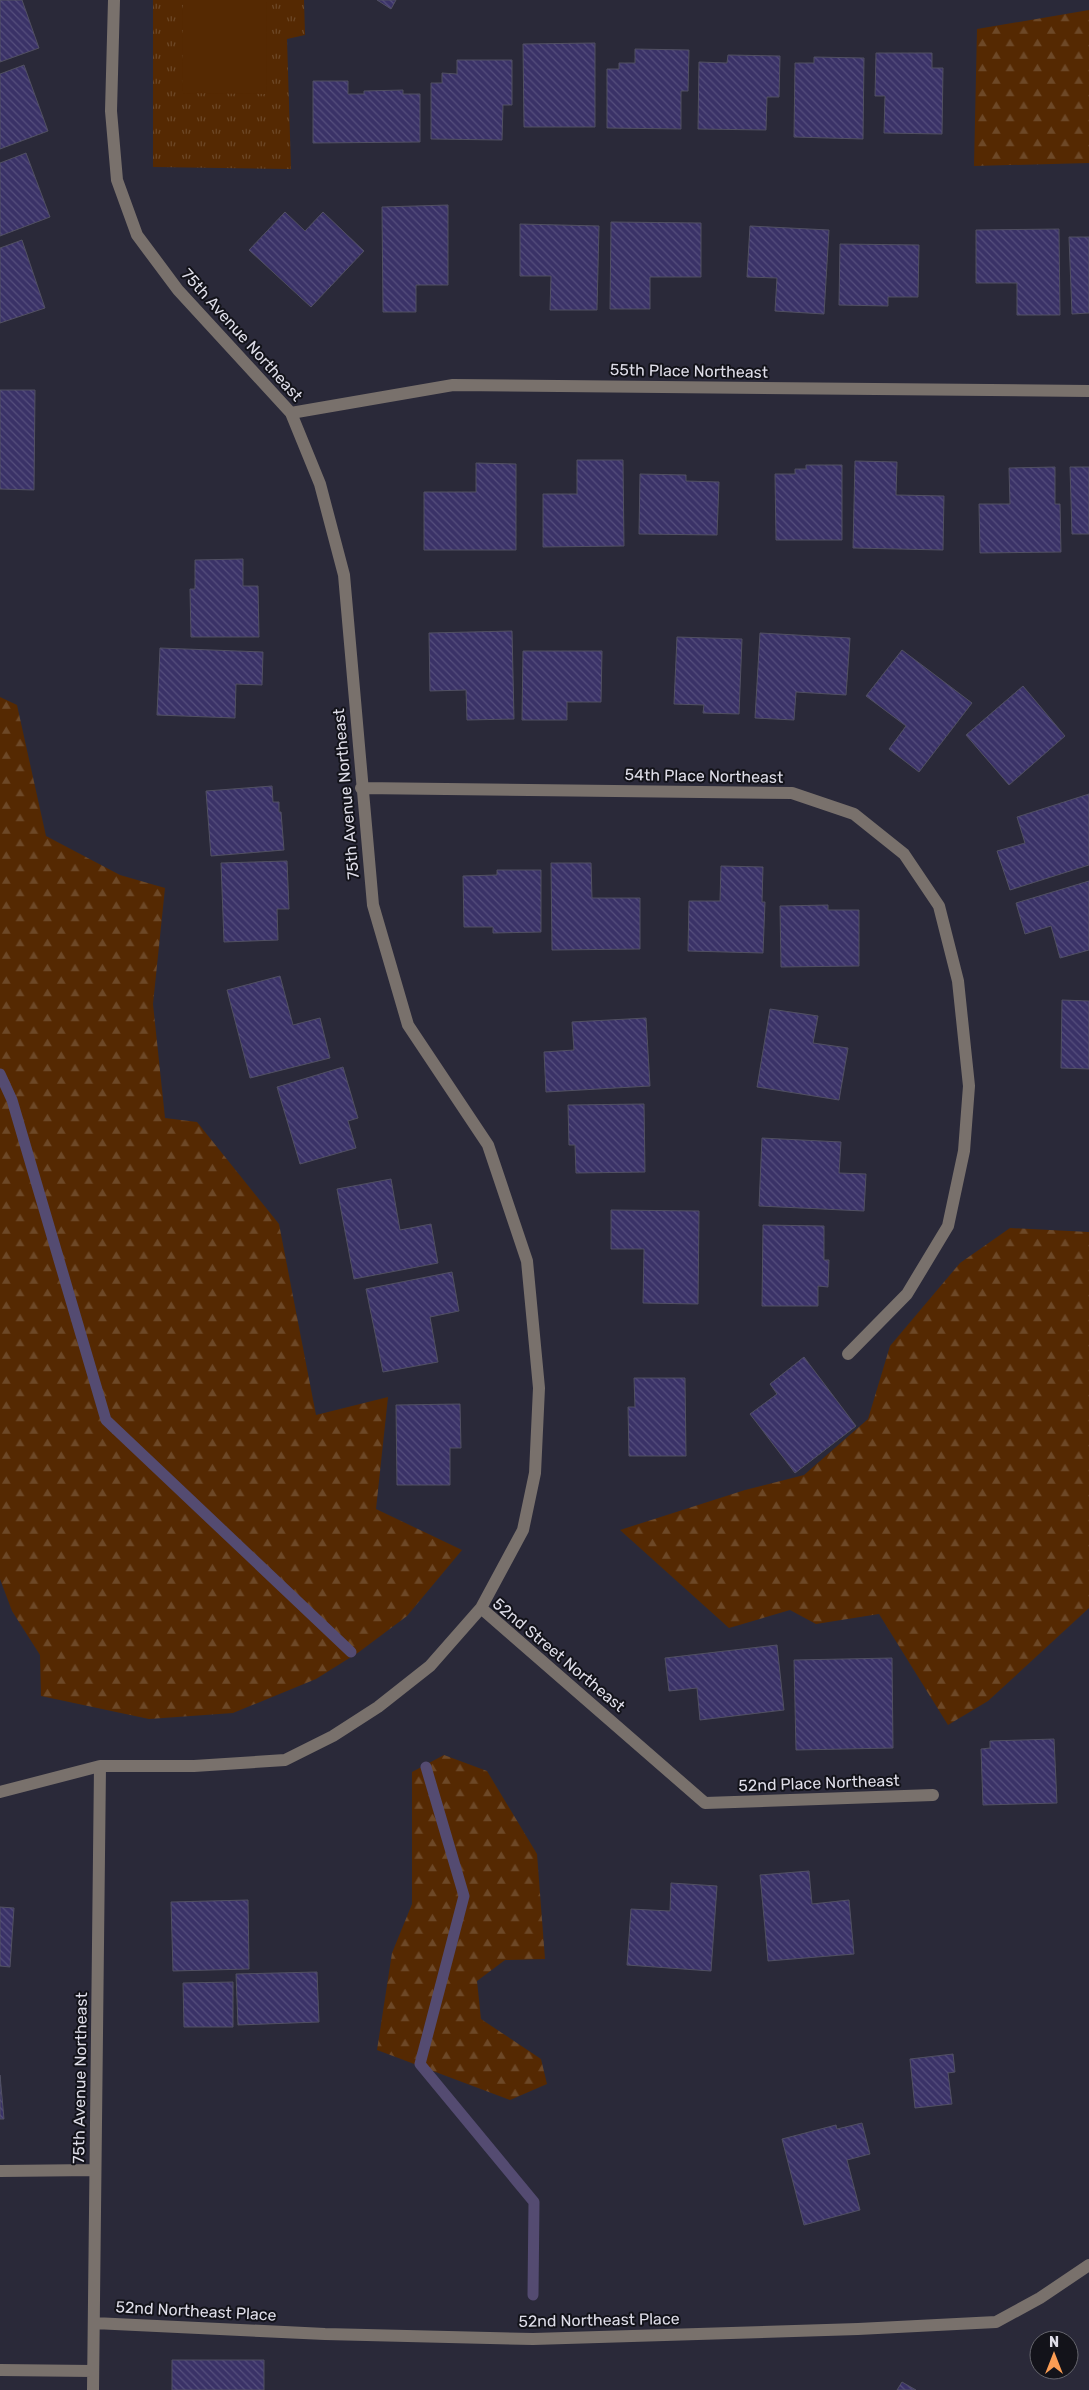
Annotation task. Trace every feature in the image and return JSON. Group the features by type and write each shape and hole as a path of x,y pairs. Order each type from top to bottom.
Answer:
{"street":[{"name":"75th Avenue Northeast","path":"114,0 112,111 117,180 137,235 178,290 291,413 320,484 344,575 361,788 373,905 408,1025 488,1145 528,1261 540,1388 535,1473 523,1530 481,1608"},
{"name":"55th Place Northeast","path":"291,413 453,385 1089,391"},
{"name":"54th Place Northeast","path":"361,788 792,793 854,814 904,854 939,906 958,981 969,1086 964,1150 948,1226 907,1294 848,1354"},
{"name":"52nd Street Northeast","path":"0,1792 100,1766 194,1766 284,1760 333,1736 378,1707 430,1666 481,1608 705,1802"},
{"name":"75th Avenue Northeast","path":"93,2390 100,1766"},
{"name":"52nd Place Northeast","path":"705,1802 933,1795"},
{"path":"0,2170 96,2170"},
{"name":"52nd Northeast Place","path":"94,2323 325,2334 533,2339 848,2330 996,2322 1040,2298 1089,2265"},
{"path":"0,2370 93,2371"}],"green space":[{"path":"153,0 304,0 305,35 287,39 291,169 153,167"},
{"path":"183,0 267,0 266,94 182,93"},
{"path":"1089,10 1089,163 974,166 977,29"},
{"path":"0,697 17,705 46,836 120,875 165,888 153,1004 165,1118 197,1122 279,1224 316,1415 388,1397 376,1509 462,1550 407,1616 359,1652 316,1679 233,1713 149,1719 41,1696 40,1655 12,1611 0,1579"},
{"path":"1010,1228 1089,1232 1089,1608 988,1701 948,1725 879,1614 816,1624 790,1610 729,1628 620,1530 745,1490 804,1475 868,1419 890,1346 960,1263"},
{"path":"444,1755 487,1771 537,1854 545,1959 505,1960 477,1981 481,2019 541,2059 547,2084 510,2100 377,2050 392,1953 412,1904 412,1772"}],"building":[{"path":"0,0 22,0 39,48 0,62"},
{"path":"377,0 396,0 391,9"},
{"path":"595,43 595,127 524,127 523,44"},
{"path":"635,49 689,50 688,91 681,91 681,129 607,128 607,69 619,69 619,63 635,63"},
{"path":"876,53 932,53 932,68 943,68 942,134 884,133 885,96 875,96"},
{"path":"728,55 780,56 779,97 767,97 766,130 698,129 699,62 727,63"},
{"path":"814,57 864,58 863,139 794,137 795,63 814,63"},
{"path":"457,60 512,60 512,105 503,105 502,140 431,139 431,83 442,83 442,73 457,74"},
{"path":"24,65 48,131 0,149 0,74"},
{"path":"313,81 348,81 348,94 364,94 364,91 403,90 403,94 420,94 420,142 313,143"},
{"path":"26,153 50,217 0,236 0,163"},
{"path":"448,205 448,285 416,285 416,312 383,312 382,207"},
{"path":"285,212 305,231 323,212 364,251 311,307 249,250"},
{"path":"611,222 701,223 701,277 650,277 650,309 610,309"},
{"path":"520,224 599,226 597,310 550,310 551,276 520,276"},
{"path":"750,226 829,230 824,314 775,311 777,278 747,277"},
{"path":"1059,229 1060,315 1017,315 1017,283 976,283 976,230"},
{"path":"1069,237 1089,237 1089,313 1072,314"},
{"path":"22,240 45,308 0,323 0,248"},
{"path":"840,244 919,245 918,297 888,297 888,306 839,305"},
{"path":"0,390 35,390 34,490 0,489"},
{"path":"577,460 623,460 624,546 543,547 543,494 577,494"},
{"path":"855,461 897,462 896,495 944,496 943,550 853,548"},
{"path":"476,463 516,464 516,550 424,550 424,492 476,492"},
{"path":"806,465 842,465 842,540 776,540 775,474 795,474 795,469 806,469"},
{"path":"1055,467 1055,504 1060,504 1061,552 980,553 979,504 1010,504 1009,468"},
{"path":"1070,467 1089,467 1089,534 1072,534"},
{"path":"640,474 686,475 686,481 719,482 717,535 639,534"},
{"path":"243,559 243,586 258,586 259,637 191,637 190,589 195,589 195,560"},
{"path":"512,631 514,719 467,720 466,690 430,691 429,633"},
{"path":"760,633 850,638 846,695 796,692 794,720 755,718"},
{"path":"677,637 742,639 739,714 703,713 704,705 674,704"},
{"path":"160,648 263,652 262,685 236,684 235,718 157,715"},
{"path":"902,650 972,703 919,772 889,749 906,726 866,696"},
{"path":"523,651 602,651 601,702 567,702 567,720 522,720"},
{"path":"1023,686 1065,736 1009,785 966,735"},
{"path":"272,786 273,802 279,802 279,812 281,812 284,850 211,856 206,791"},
{"path":"1089,794 1089,865 1010,890 997,851 1025,843 1017,817"},
{"path":"287,861 289,909 277,909 278,940 224,942 221,863"},
{"path":"551,863 591,863 592,898 640,898 640,949 552,950"},
{"path":"721,866 763,867 762,902 765,902 763,953 688,951 689,901 720,901"},
{"path":"497,870 541,870 541,932 493,933 493,927 464,927 463,876 497,875"},
{"path":"1089,881 1089,950 1060,958 1051,926 1025,934 1016,903"},
{"path":"828,905 828,910 859,910 859,966 781,967 780,906"},
{"path":"280,976 293,1025 320,1018 330,1058 250,1078 227,990"},
{"path":"1062,1000 1089,1001 1089,1069 1061,1068"},
{"path":"770,1009 818,1016 813,1043 848,1048 839,1100 757,1087"},
{"path":"646,1018 650,1086 546,1092 544,1052 574,1050 572,1022"},
{"path":"343,1067 358,1118 348,1121 356,1148 300,1164 277,1087"},
{"path":"644,1104 645,1172 576,1173 575,1145 569,1145 568,1105"},
{"path":"762,1138 841,1142 839,1173 866,1174 864,1211 759,1206"},
{"path":"391,1179 400,1230 431,1224 438,1263 354,1279 337,1189"},
{"path":"611,1210 699,1211 698,1304 643,1303 644,1249 611,1249"},
{"path":"763,1225 824,1226 824,1260 829,1260 828,1287 818,1286 818,1306 762,1306"},
{"path":"452,1272 459,1311 430,1317 438,1362 383,1372 366,1289"},
{"path":"804,1357 856,1426 795,1473 750,1414 777,1394 770,1384"},
{"path":"634,1378 685,1378 686,1456 629,1456 628,1407 635,1407"},
{"path":"460,1404 461,1448 450,1448 450,1485 397,1485 396,1405"},
{"path":"777,1645 784,1710 700,1720 697,1688 669,1691 665,1658"},
{"path":"892,1658 893,1748 796,1750 794,1660"},
{"path":"1054,1739 1057,1803 983,1805 981,1749 990,1748 990,1741"},
{"path":"809,1871 812,1904 849,1900 854,1954 768,1961 760,1875"},
{"path":"671,1883 717,1886 711,1971 627,1965 631,1909 670,1911"},
{"path":"248,1900 249,1969 173,1971 171,1902"},
{"path":"0,1907 14,1908 10,1967 0,1966"},
{"path":"317,1972 319,2022 238,2025 236,1974"},
{"path":"233,1982 233,2027 184,2027 183,1983"},
{"path":"953,2054 955,2072 948,2073 952,2104 915,2108 910,2059"},
{"path":"0,2075 4,2119 0,2119"},
{"path":"862,2123 870,2154 847,2160 860,2210 804,2225 782,2139 836,2125 837,2129"},
{"path":"172,2360 264,2360 264,2390 172,2390"},
{"path":"902,2382 916,2390 897,2390"}],"waterway":[{"path":"0,1074 12,1100 106,1420 351,1652"},
{"path":"426,1767 464,1896 420,2064 534,2202 533,2295"}]}
